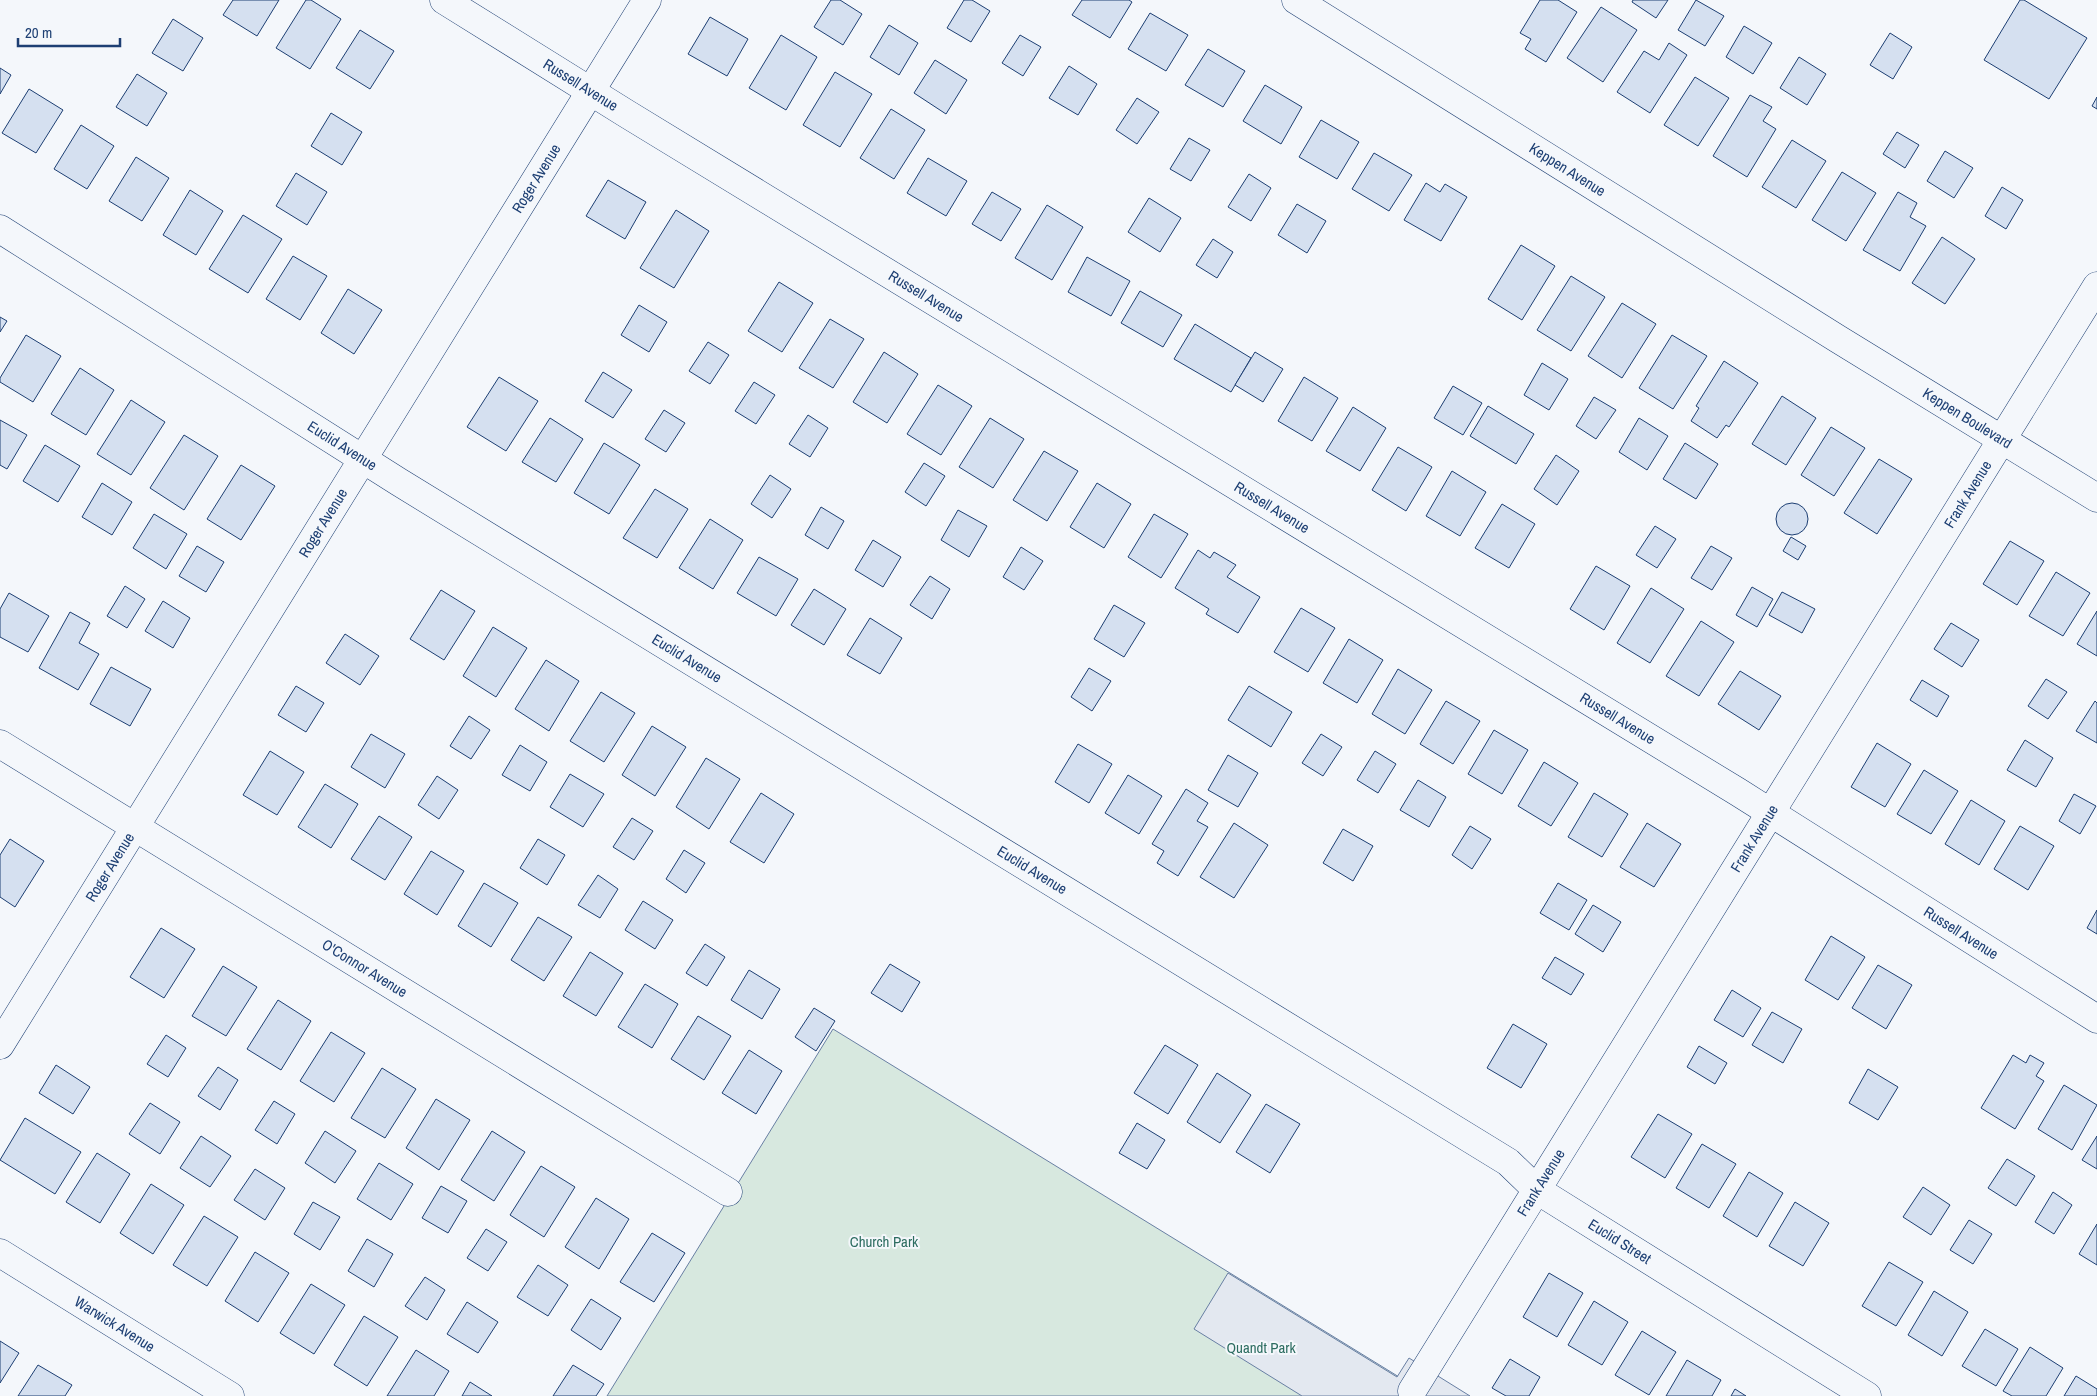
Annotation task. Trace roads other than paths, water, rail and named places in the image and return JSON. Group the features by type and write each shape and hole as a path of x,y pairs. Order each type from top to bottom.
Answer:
{"street":[{"name":"Russell Avenue","path":"444,0 590,92 1770,813 2097,1019"},
{"name":"Roger Avenue","path":"0,1045 647,0"},
{"name":"Keppen Avenue","path":"1296,0 1838,339"},
{"name":"Euclid Avenue","path":"0,229 362,459 1376,1082"},
{"name":"Frank Avenue","path":"1412,1391 2097,286"},
{"name":"Keppen Boulevard","path":"1838,339 2097,498"},
{"name":"O'Connor Avenue","path":"0,744 728,1192"},
{"name":"Euclid Street","path":"1376,1082 1508,1162 1537,1190 1867,1396"},
{"name":"Warwick Avenue","path":"0,1253 230,1396"}],"park label":[{"name":"Church Park","path":"884,1242"},
{"name":"Quandt Park","path":"1261,1348"}]}
